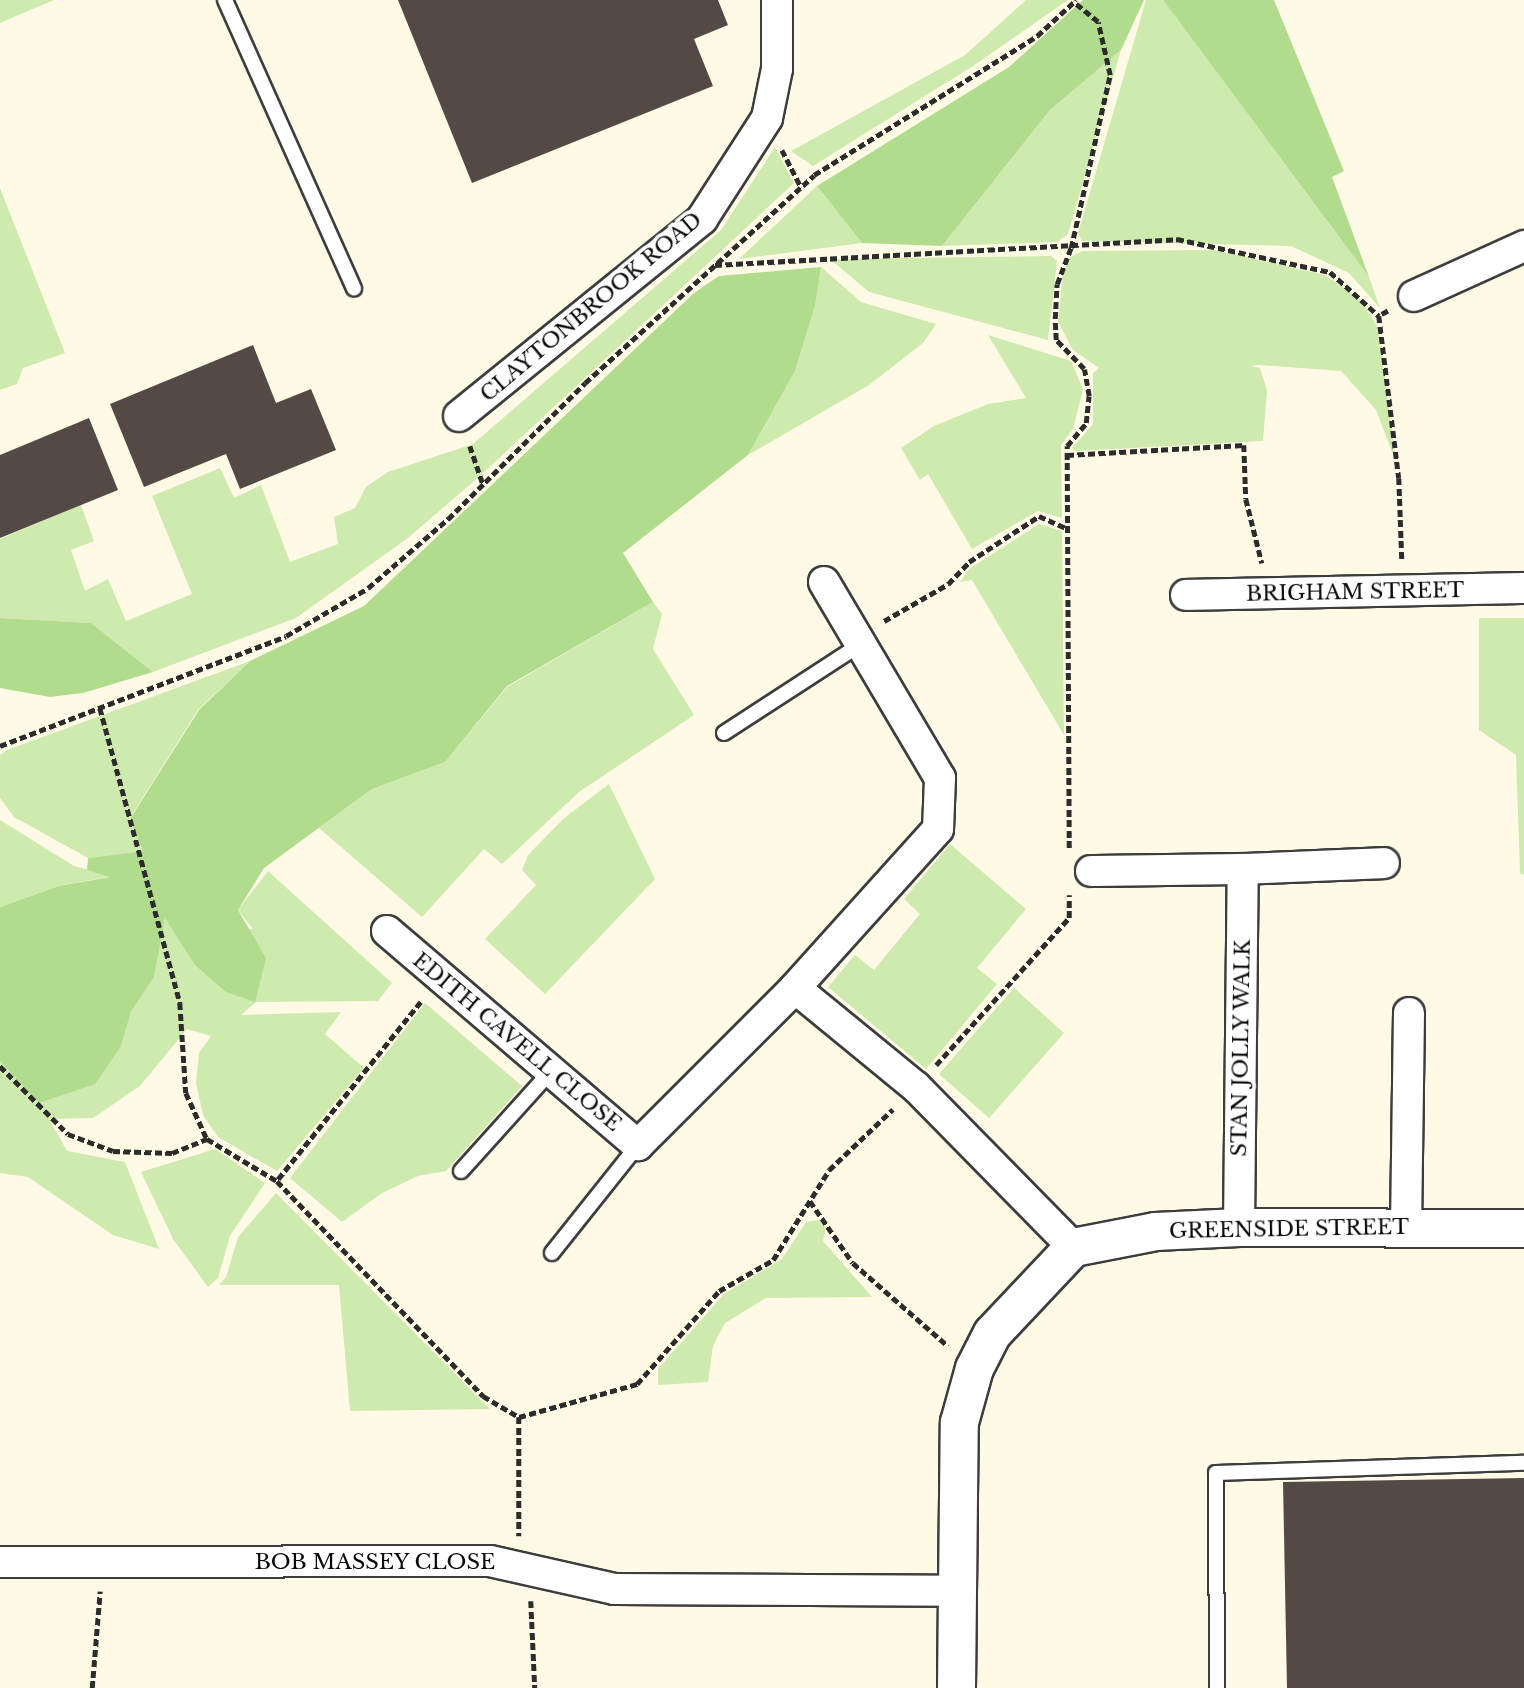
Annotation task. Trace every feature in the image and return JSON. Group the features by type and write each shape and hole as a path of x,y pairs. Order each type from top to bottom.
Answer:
{"street":[{"name":"CLAYTONBROOK ROAD","path":"459,416 702,219 766,118 777,69 778,0"},
{"path":"1414,296 1524,246"},
{"name":"EDITH CAVELL CLOSE","path":"387,931 638,1145 795,988 937,830 940,778 824,583"},
{"name":"BRIGHAM STREET","path":"1186,596 1524,588"},
{"path":"1076,875 1384,863"},
{"name":"STAN JOLLY WALK","path":"1239,1227 1243,869"},
{"path":"795,988 916,1087 1073,1247 992,1334 974,1368 959,1422 956,1688"},
{"path":"1406,1227 1409,1013"},
{"name":"GREENSIDE STREET","path":"1073,1247 1155,1231 1239,1227 1524,1228"},
{"name":"BOB MASSEY CLOSE","path":"0,1562 490,1561 524,1566 614,1589 956,1591"}],"lane":[{"path":"225,0 354,289"},
{"path":"724,733 858,640"},
{"path":"461,1171 551,1071"},
{"path":"552,1253 638,1145"},
{"path":"1217,1688 1216,1473 1524,1463"}],"path":[{"path":"0,746 286,636 368,588 814,175 1037,36 1074,1 1098,22 1111,75 1071,248 1057,284 1056,340 1084,369 1089,396 1086,423 1068,446 1067,455 1076,875 1069,918 916,1087 829,1170 773,1260 719,1291 637,1384 519,1417 483,1395 276,1181 206,1139 186,1093 180,1003 100,708"},
{"path":"715,265 1071,248 1177,239 1330,272 1379,316 1399,478 1403,591"},
{"path":"1379,316 1414,296"},
{"path":"459,416 483,484"},
{"path":"1067,455 1244,445 1246,499 1269,594"},
{"path":"858,640 948,584 969,562 1039,516 1068,529"},
{"path":"276,1181 441,977"},
{"path":"0,1066 68,1134 113,1151 172,1153 206,1139"},
{"path":"810,1200 853,1263 974,1368"},
{"path":"519,1417 524,1566 535,1688"},
{"path":"92,1688 100,1627 100,1562"}],"green space":[{"path":"0,0 54,0 0,23"},
{"path":"1026,0 1068,0 973,66 813,166 791,151 965,55"},
{"path":"1083,0 1144,0 1121,50 1050,110 942,246 862,243 817,186 1009,67"},
{"path":"1146,0 1163,0 1369,277 1380,308 1349,273 1291,246 1082,241 1078,233"},
{"path":"1163,0 1274,0 1344,171 1332,177 1369,277"},
{"path":"1121,50 1068,234 1057,242 942,246 1050,110"},
{"path":"775,147 794,183 481,475 408,538 296,618 153,672 91,623 0,618 0,539 81,505 94,541 71,550 85,591 108,579 126,621 192,594 152,496 220,468 234,498 261,485 290,562 338,544 334,517 355,508 366,487 388,472 473,444 721,230"},
{"path":"817,186 862,243 739,259"},
{"path":"0,188 65,353 23,368 17,384 0,390"},
{"path":"1214,250 1325,275 1361,300 1378,328 1396,462 1376,410 1341,371 1258,365 1251,366 1260,368 1267,390 1263,441 1075,451 1072,448 1093,424 1093,373 1099,368 1073,350 1058,322 1063,272 1070,257 1082,251"},
{"path":"1051,256 1057,261 1048,340 869,292 830,259"},
{"path":"821,267 861,302 936,324 923,343 869,385 748,455 795,371 815,306"},
{"path":"821,267 815,306 795,371 748,455 623,553 653,602 507,686 445,762 372,789 264,868 238,910 266,958 255,1002 226,992 195,965 165,918 154,977 131,1012 121,1046 95,1084 39,1103 0,1061 0,907 59,886 110,877 87,870 88,858 143,851 130,819 199,710 250,661 364,606 694,293 719,276"},
{"path":"988,335 1071,361 1083,389 1073,429 1061,445 1062,518 1038,511 972,549 928,474 920,480 901,448 934,426 988,404 1026,398"},
{"path":"1039,524 1062,531 1064,735 972,580 960,582 969,569"},
{"path":"653,602 662,614 653,649 694,715 579,792 502,864 484,849 422,917 319,828 372,789 445,762 507,687"},
{"path":"0,618 91,623 153,672 83,693 50,697 0,688"},
{"path":"1479,618 1524,618 1524,875 1520,873 1516,755 1479,730"},
{"path":"250,661 198,710 130,818 143,851 88,858 14,817 0,798 0,755 7,750"},
{"path":"609,784 655,879 545,994 485,939 536,885 522,870 528,855 563,819"},
{"path":"0,820 74,866 112,876 59,886 0,907"},
{"path":"950,844 1026,909 977,968 997,984 926,1069 828,987 855,955 874,970 920,914 904,899"},
{"path":"268,871 392,983 378,1001 256,1002 241,1015 341,1012 325,1034 364,1068 277,1171 218,1137 203,1115 196,1083 199,1053 211,1036 187,1029 140,1086 93,1118 49,1119 67,1151 125,1162 159,1249 113,1235 28,1177 0,1173 0,1061 39,1103 121,1046 131,1012 154,977 165,917 175,932 253,929 238,910"},
{"path":"1014,988 1064,1033 989,1118 939,1074"},
{"path":"425,1003 522,1086 446,1171 418,1176 382,1193 342,1222 290,1178"},
{"path":"215,1149 265,1183 230,1236 218,1278 208,1287 173,1239 141,1172"},
{"path":"276,1193 490,1409 350,1411 339,1285 219,1285 226,1277 238,1237"},
{"path":"819,1220 826,1228 823,1241 872,1297 766,1298 725,1323 713,1346 708,1382 658,1385 658,1369 724,1294 782,1259 806,1222"}],"building":[{"path":"398,0 718,0 728,25 694,39 713,86 472,183"},
{"path":"253,345 276,403 311,389 336,450 240,489 226,454 144,487 110,404"},
{"path":"89,418 118,490 0,538 0,455"},
{"path":"1524,1478 1524,1688 1287,1688 1283,1482"}]}
